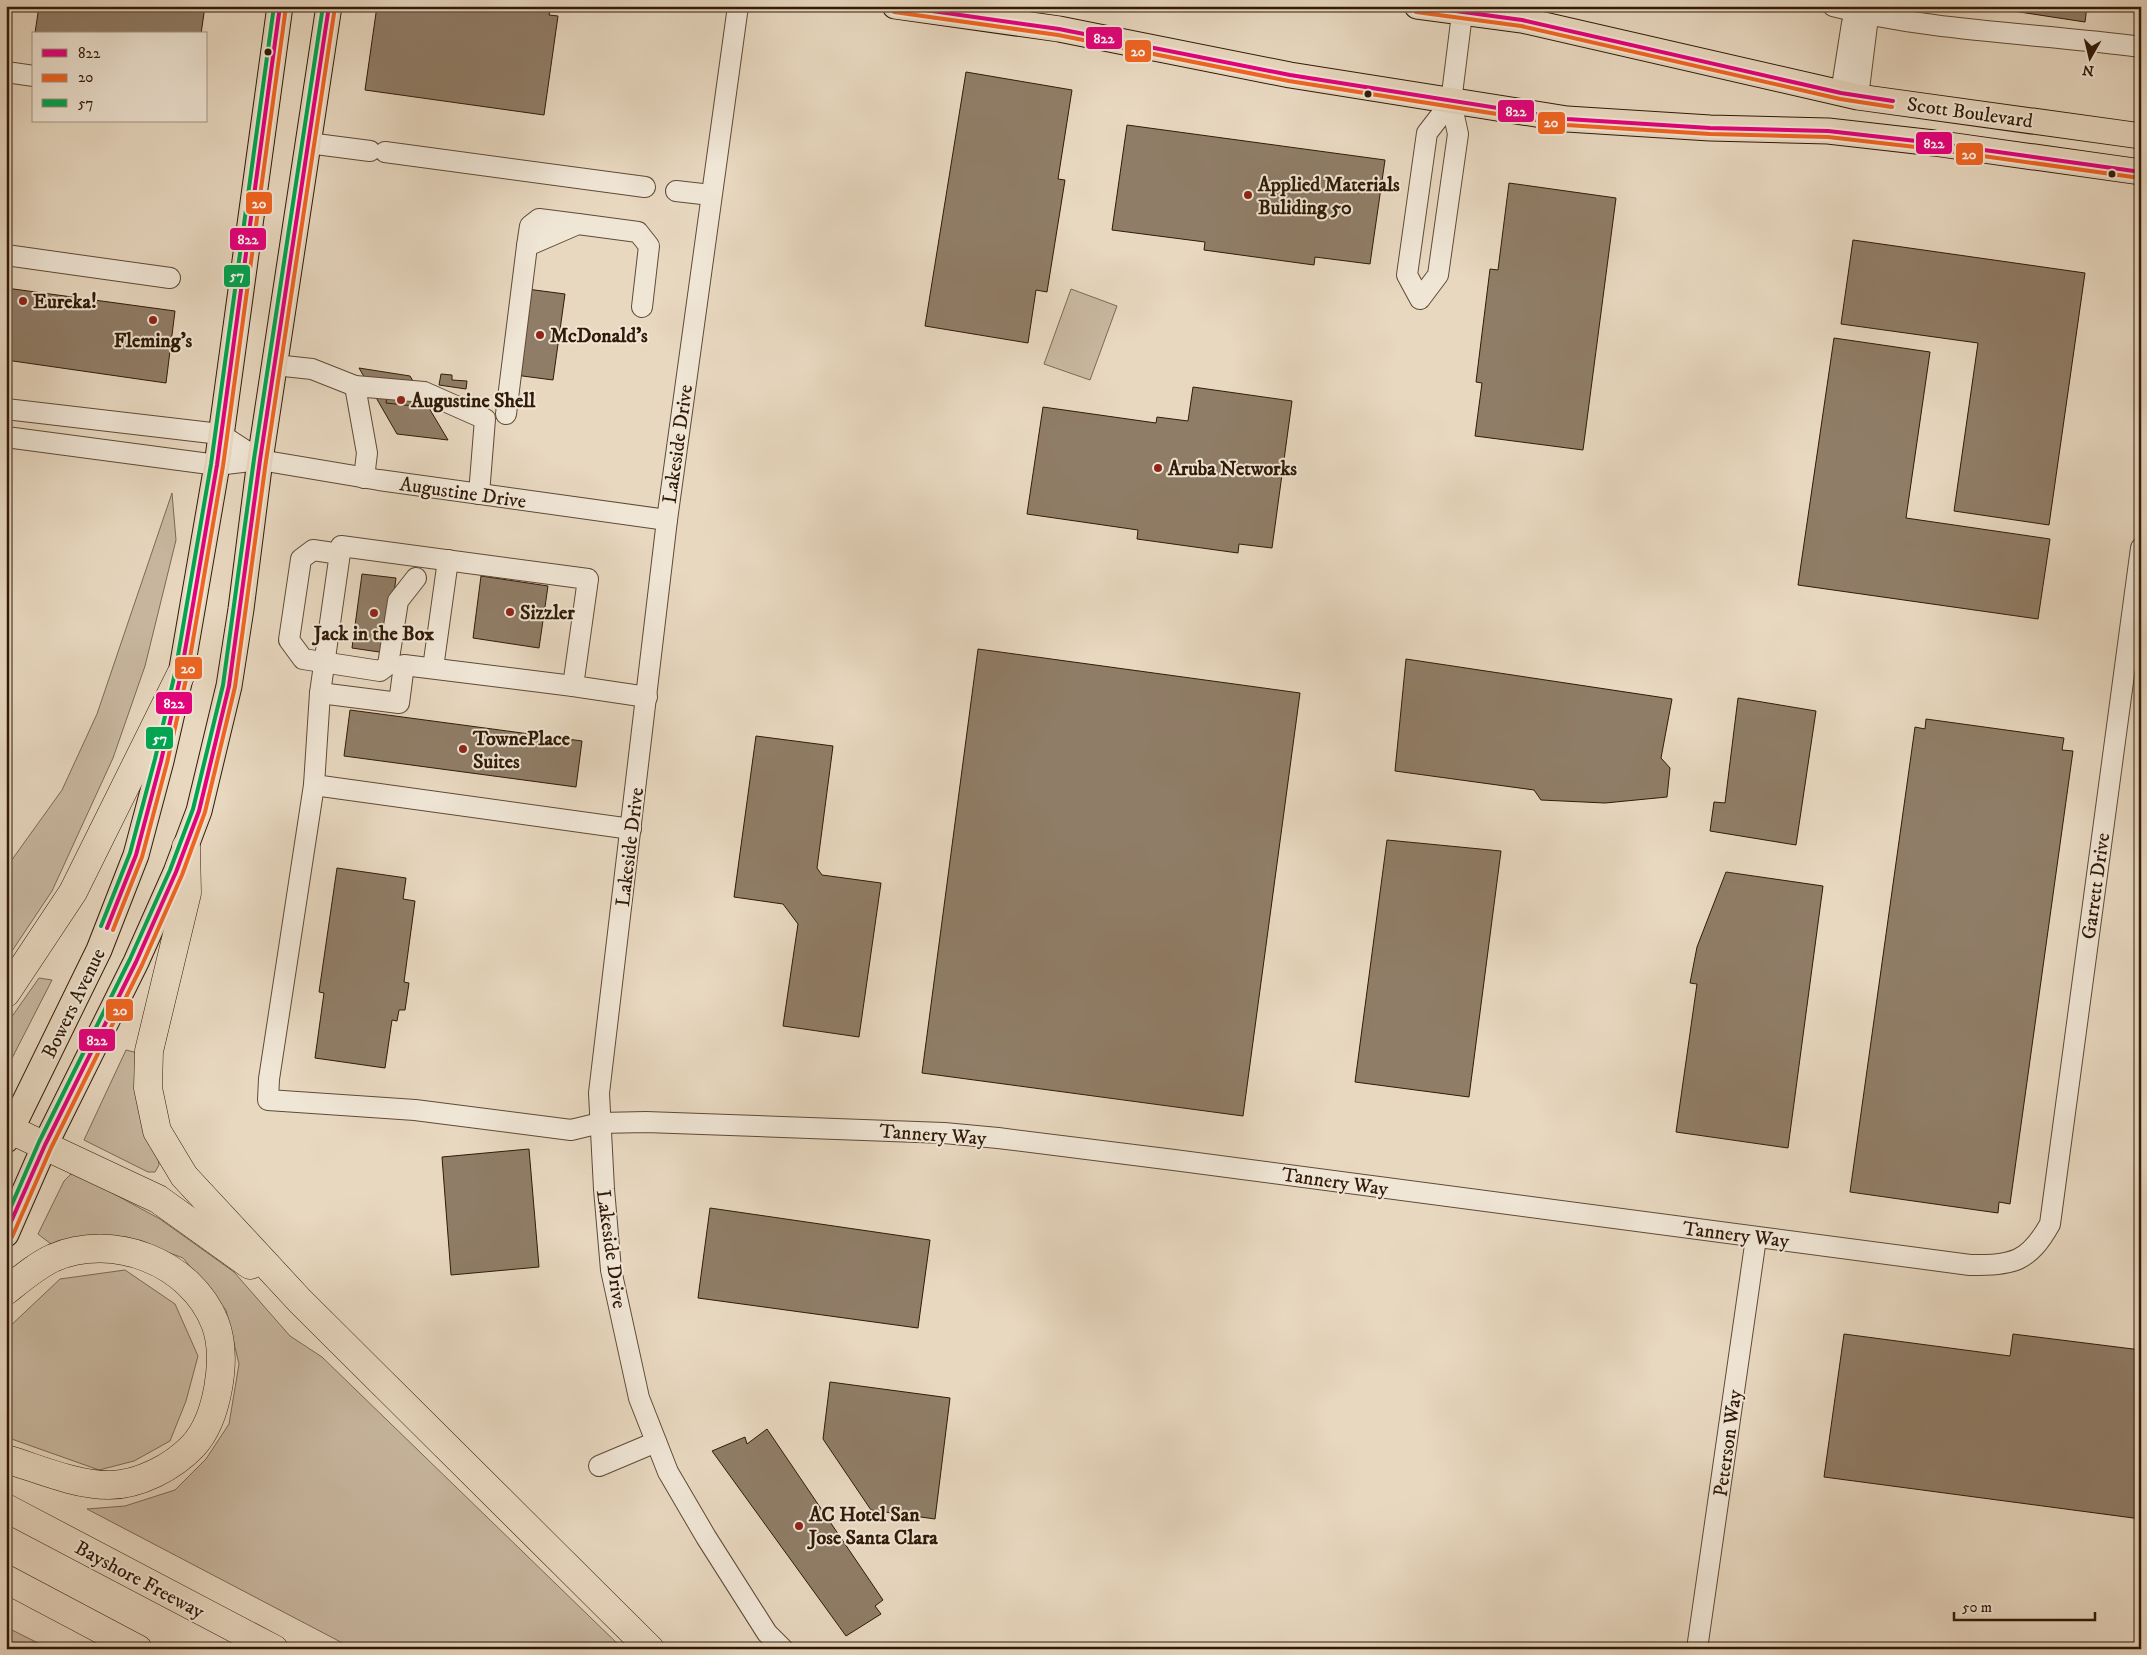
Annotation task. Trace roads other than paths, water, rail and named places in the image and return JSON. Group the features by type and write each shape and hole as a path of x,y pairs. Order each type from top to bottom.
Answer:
{"highway":[{"path":"6,993 73,892 181,674"},
{"path":"186,847 187,893 149,1050 148,1088 157,1131 184,1176 300,1301 650,1649"},
{"path":"9,1135 45,1145 158,1199 300,1301"},
{"path":"6,1291 54,1258 82,1251 104,1248 150,1258 172,1269 198,1294 207,1308 217,1331 220,1346 218,1389 205,1426 194,1445 160,1471 134,1481 109,1485 74,1480 6,1459"},
{"name":"Bayshore Freeway","path":"6,1508 274,1649"},
{"path":"6,1579 132,1646"},
{"path":"6,1592 132,1646"}],"main road":[{"name":"Bowers Avenue","path":"9,1135 99,950 136,855 161,761 181,674 216,465 280,6"},
{"name":"Bowers Avenue","path":"6,1234 45,1145 136,962 186,847 199,811 229,686 260,460 329,6"},
{"name":"Scott Boulevard","path":"895,6 1059,29 1290,76 1567,119 1710,128 1828,131 1934,143 2141,172"},
{"name":"Scott Boulevard","path":"1418,6 1463,9 1522,20 1850,95 2141,136"}],"street":[{"name":"Lakeside Drive","path":"738,6 667,520 599,1093 611,1270 639,1398 668,1472 706,1537 767,1633 783,1649"},
{"path":"1833,6 2023,36 2141,47"},
{"path":"1451,102 1427,133 1408,275 1420,299 1438,275 1458,134 1451,102 1463,9"},
{"path":"1850,95 1867,25 1864,10"},
{"path":"6,72 32,76"},
{"path":"308,143 645,187"},
{"path":"676,191 711,195"},
{"path":"506,414 530,226 539,219 638,232 649,246 642,307"},
{"path":"6,255 170,278"},
{"path":"275,365 312,370 355,386 424,392 485,419 479,494"},
{"path":"355,386 367,453 364,478"},
{"name":"Augustine Drive","path":"6,410 220,434 260,460"},
{"name":"Augustine Drive","path":"6,437 216,465 260,460 364,478 667,520"},
{"path":"573,686 588,579 341,546 320,693 314,785 631,829"},
{"name":"Garrett Drive","path":"2050,1224 2141,548"},
{"path":"340,554 313,550 301,559 289,640 303,659 380,671 388,665 398,601 416,578"},
{"path":"433,668 448,560"},
{"path":"320,693 399,702 404,665 647,697"},
{"name":"Tannery Way","path":"314,785 269,1079 268,1100 415,1110 571,1130 600,1123 646,1122 934,1132 1174,1160 1970,1265 1993,1265 2013,1262 2028,1254 2040,1242 2050,1224"},
{"name":"Peterson Way","path":"1697,1649 1756,1238"},
{"path":"600,1466 656,1442"}],"place":[{"name":"Applied Materials Buliding 50","path":"1248,195"},
{"name":"Eureka!","path":"23,301"},
{"name":"Fleming's","path":"153,320"},
{"name":"McDonald's","path":"540,335"},
{"name":"Augustine Shell","path":"401,400"},
{"name":"Aruba Networks","path":"1158,468"},
{"name":"Sizzler","path":"510,612"},
{"name":"Jack in the Box","path":"374,613"},
{"name":"TownePlace Suites","path":"463,749"},
{"name":"AC Hotel San Jose Santa Clara","path":"799,1526"}]}
